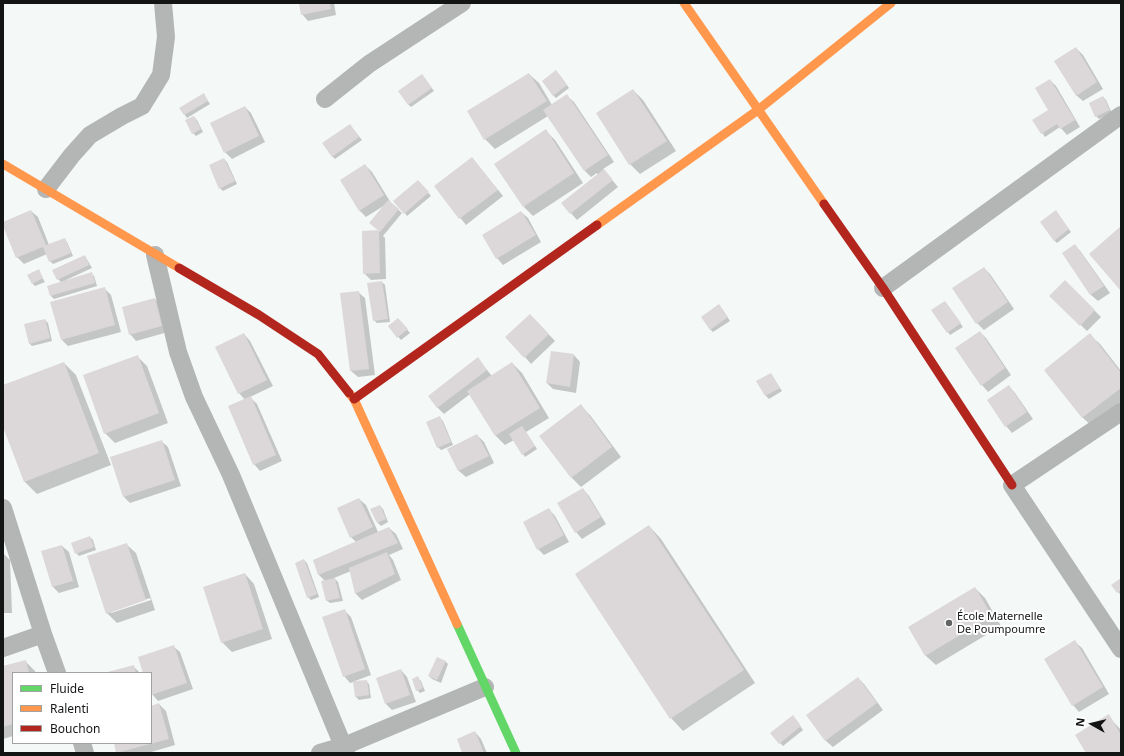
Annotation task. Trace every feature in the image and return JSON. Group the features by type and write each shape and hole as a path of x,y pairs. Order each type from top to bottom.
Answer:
{"street":[{"path":"46,189 72,154 90,135 142,106 161,75 166,37 162,3"},
{"path":"325,99 369,64 462,3"},
{"path":"684,3 883,288 1121,649"},
{"path":"354,399 758,110 890,3"},
{"path":"883,288 1121,115"},
{"path":"3,164 265,318 318,354 354,399 516,753"},
{"path":"155,254 178,352 194,397 231,475 345,749"},
{"path":"1012,485 1121,412"},
{"path":"3,508 57,672"},
{"path":"3,648 43,634"},
{"path":"320,753 345,749 485,687"}],"building":[{"path":"299,3 330,3 331,9 301,15"},
{"path":"1076,47 1097,82 1076,96 1054,61"},
{"path":"556,70 567,85 553,96 542,81"},
{"path":"529,73 547,101 484,140 467,111"},
{"path":"422,74 432,88 408,105 398,91"},
{"path":"1050,79 1075,120 1060,129 1057,124 1041,134 1032,120 1048,110 1035,88"},
{"path":"633,89 667,141 629,165 596,113"},
{"path":"204,93 208,101 184,115 179,108"},
{"path":"567,94 608,155 584,171 543,110"},
{"path":"1103,96 1110,110 1095,117 1089,103"},
{"path":"245,106 259,136 224,153 210,123"},
{"path":"194,116 201,129 192,134 185,120"},
{"path":"350,124 359,137 332,157 322,143"},
{"path":"546,129 574,173 523,207 494,164"},
{"path":"472,157 498,190 459,219 434,186"},
{"path":"224,158 235,181 219,189 209,165"},
{"path":"365,164 384,195 359,211 340,180"},
{"path":"604,169 613,180 570,214 561,203"},
{"path":"418,180 429,192 404,214 393,201"},
{"path":"388,200 399,209 380,232 369,223"},
{"path":"31,210 46,245 65,238 71,253 49,262 43,247 16,258 3,226 3,222"},
{"path":"1056,210 1069,229 1054,241 1040,222"},
{"path":"521,211 536,235 496,259 482,235"},
{"path":"1121,226 1121,291 1089,254"},
{"path":"379,230 380,273 363,274 362,231"},
{"path":"1075,244 1104,286 1090,295 1062,253"},
{"path":"85,255 89,265 57,280 52,270"},
{"path":"984,267 1008,302 976,324 952,288"},
{"path":"39,269 43,278 32,284 27,275"},
{"path":"92,272 95,283 50,296 47,286"},
{"path":"1065,280 1095,310 1080,326 1049,296"},
{"path":"382,281 388,319 373,321 367,283"},
{"path":"105,287 115,325 61,340 50,302"},
{"path":"359,291 369,369 350,371 340,293"},
{"path":"155,298 162,326 129,335 122,307"},
{"path":"945,301 961,323 947,333 931,310"},
{"path":"719,304 728,317 710,330 701,317"},
{"path":"530,314 549,334 524,358 505,337"},
{"path":"398,318 408,329 397,338 388,326"},
{"path":"45,319 50,338 29,344 24,324"},
{"path":"980,331 1005,368 981,386 955,348"},
{"path":"244,333 267,380 238,394 215,347"},
{"path":"1090,333 1121,373 1121,388 1082,418 1044,370"},
{"path":"551,351 574,354 570,387 546,383"},
{"path":"138,355 159,413 104,434 83,375"},
{"path":"478,357 487,370 437,408 428,396"},
{"path":"64,362 99,453 24,482 3,427 3,385"},
{"path":"512,362 540,408 495,436 467,391"},
{"path":"771,373 780,388 765,396 756,381"},
{"path":"1009,385 1027,412 1005,427 987,400"},
{"path":"251,396 276,455 253,465 228,406"},
{"path":"581,404 612,447 571,478 539,436"},
{"path":"440,416 451,442 437,448 426,422"},
{"path":"522,426 535,446 522,455 509,434"},
{"path":"477,434 489,456 458,471 447,449"},
{"path":"162,440 175,480 123,497 110,457"},
{"path":"583,488 601,517 575,533 557,503"},
{"path":"359,498 373,527 350,538 337,508"},
{"path":"380,505 386,519 377,523 370,509"},
{"path":"549,508 564,535 537,550 523,522"},
{"path":"649,525 744,670 670,719 575,574"},
{"path":"389,527 398,543 318,575 313,560"},
{"path":"90,536 94,547 75,554 71,543"},
{"path":"127,543 146,600 106,614 87,556"},
{"path":"62,545 73,581 52,587 41,551"},
{"path":"387,552 395,574 355,594 349,568"},
{"path":"304,559 317,594 307,598 295,563"},
{"path":"245,573 263,629 221,643 203,587"},
{"path":"335,578 340,598 326,601 321,581"},
{"path":"1121,578 1121,590 1117,593 1111,585"},
{"path":"975,587 992,616 925,656 908,627"},
{"path":"345,609 365,669 343,677 322,617"},
{"path":"1075,640 1103,687 1072,706 1044,659"},
{"path":"174,645 187,683 152,695 152,672 143,672 138,657"},
{"path":"437,657 446,661 437,680 428,676"},
{"path":"26,660 29,672 12,672 12,724 3,727 3,666"},
{"path":"134,665 136,672 108,672"},
{"path":"401,669 410,695 385,704 376,678"},
{"path":"418,676 423,688 416,691 412,679"},
{"path":"858,677 877,703 825,741 806,715"},
{"path":"367,680 369,695 355,697 353,681"},
{"path":"159,703 169,739 152,743 152,706"},
{"path":"1109,714 1121,735 1121,753 1086,753 1075,735"},
{"path":"793,715 801,726 779,744 770,733"},
{"path":"475,731 484,753 462,753 457,739"},
{"path":"114,744 150,744 116,753"}],"traffic: fast":[{"path":"457,624 516,753"}],"traffic: slow":[{"path":"684,3 824,204"},
{"path":"597,225 758,110 891,3"},
{"path":"3,164 179,268"},
{"path":"349,393 354,399 457,624"}],"traffic: jam":[{"path":"824,204 883,288 1012,485"},
{"path":"354,399 597,225"},
{"path":"179,268 259,315 318,354 349,393"}],"place":[{"name":"École Maternelle De Poumpoumre","path":"949,623"}]}
